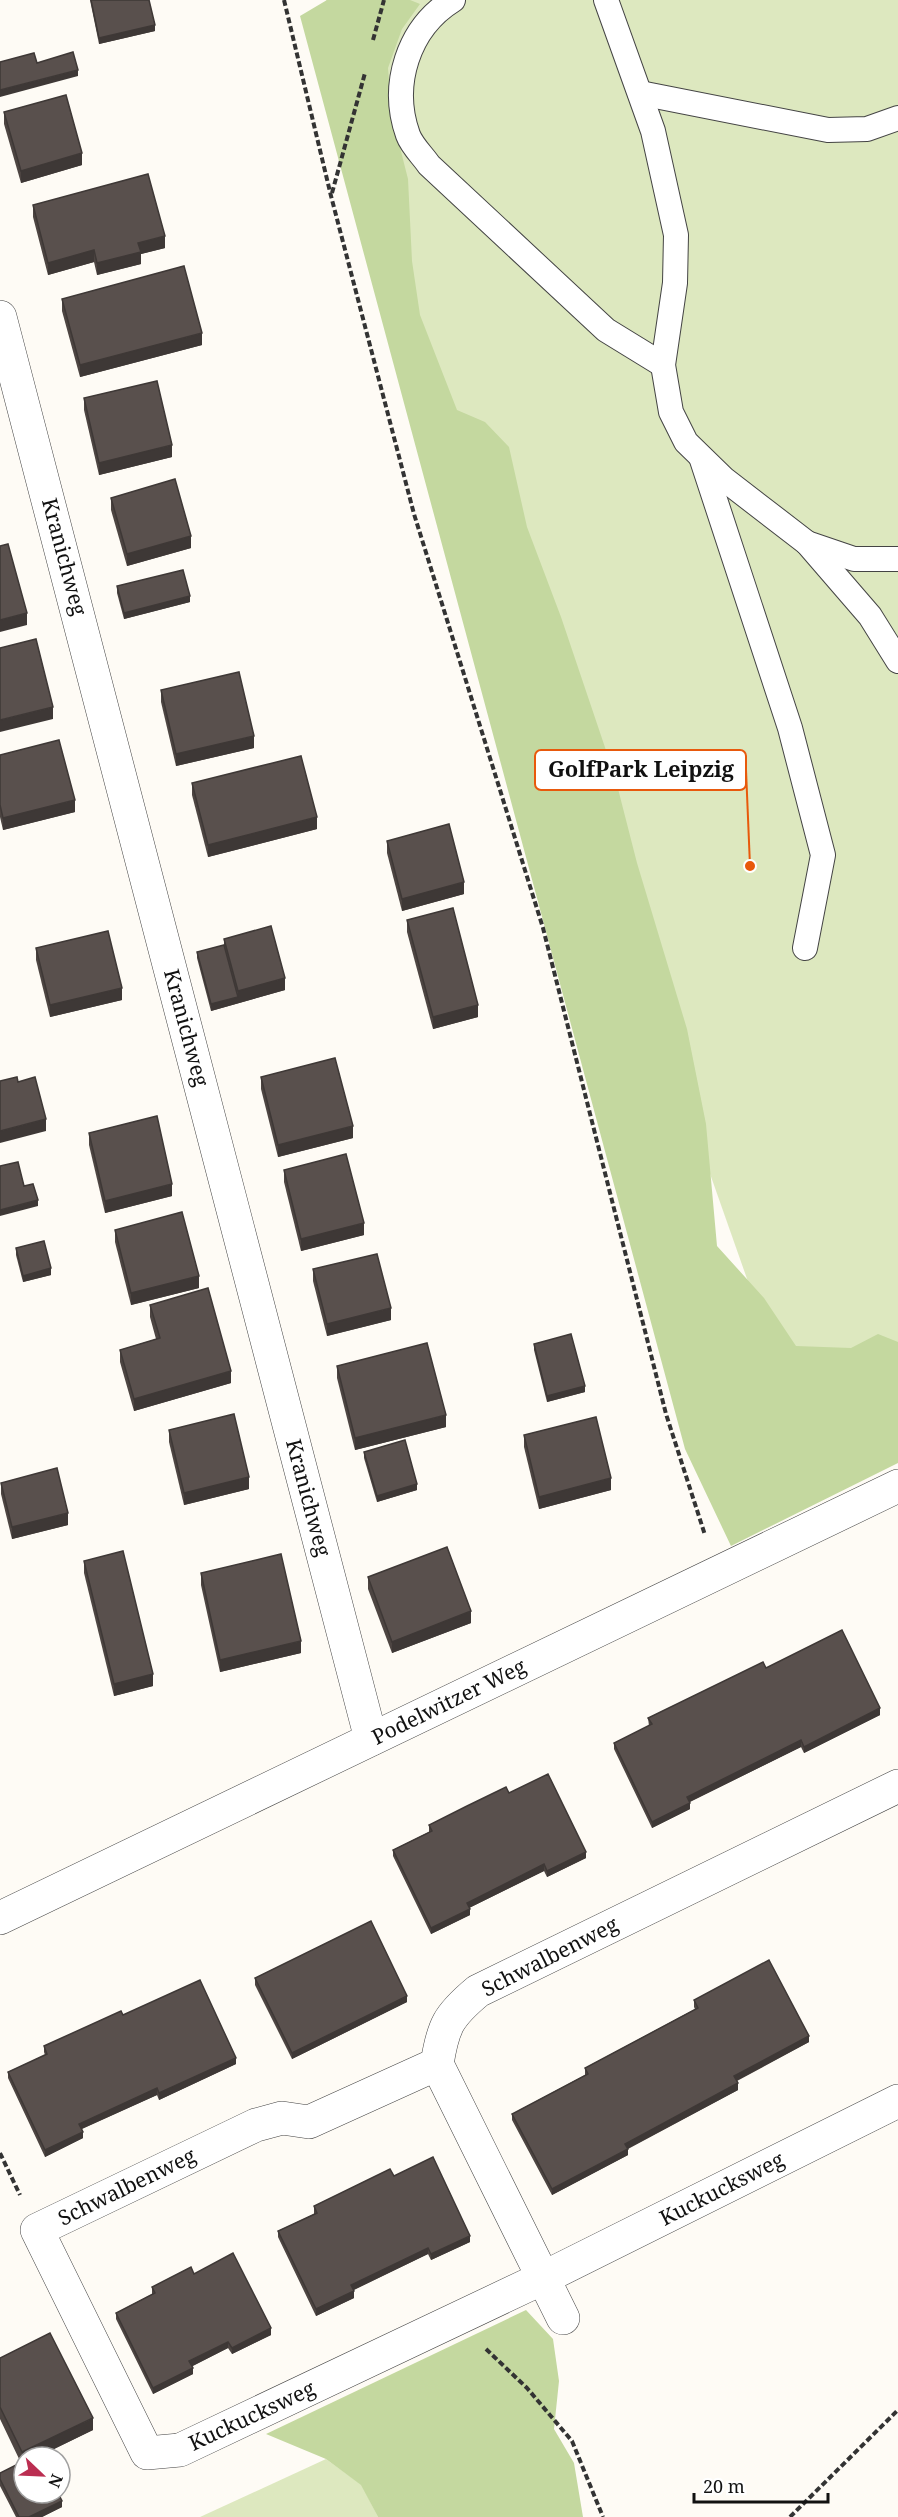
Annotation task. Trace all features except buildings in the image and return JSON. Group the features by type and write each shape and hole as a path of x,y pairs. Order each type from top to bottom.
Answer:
{"street":[{"name":"Kranichweg","path":"0,317 371,1739"},
{"name":"Podelwitzer Weg","path":"0,1918 898,1486"},
{"name":"Schwalbenweg","path":"37,2230 256,2125 282,2118 309,2122 437,2064 441,2038 453,2011 478,1991 898,1786"},
{"path":"437,2064 545,2277 563,2318"},
{"name":"Kuckucksweg","path":"37,2230 147,2453 180,2450 545,2277 898,2101"}],"lane":[{"path":"453,0 443,6 416,35 403,72 401,110 409,137 429,165 606,330 663,365"},
{"path":"606,0 653,131 676,235 675,283 663,365 671,412 686,442 702,458 724,479 807,543 870,616 898,661"},
{"path":"640,93 828,130 867,129 898,118"},
{"path":"702,458 790,728 823,855 805,948"},
{"path":"807,543 854,559 898,559"}],"path":[{"path":"284,0 414,514 543,928 666,1414 717,1573"},
{"path":"372,46 384,0"},
{"path":"332,196 366,69"},
{"path":"455,2319 527,2388 572,2441 603,2517"},
{"path":"790,2517 898,2410"}],"green space":[{"path":"326,0 898,0 898,1419 807,1449 407,314"},
{"path":"327,0 410,0 420,4 402,29 388,68 392,116 408,179 412,261 420,315 457,410 485,422 509,447 527,527 561,617 615,777 637,863 687,1029 706,1124 717,1246 764,1298 796,1346 851,1348 878,1334 898,1342 898,1463 731,1546 685,1449 300,16"},
{"path":"526,2310 553,2339 559,2381 554,2429 574,2463 583,2517 378,2517 361,2485 326,2459 266,2434"},
{"path":"326,2459 362,2485 378,2517 200,2517"}],"place":[{"name":"GolfPark Leipzig","path":"750,866"}]}
